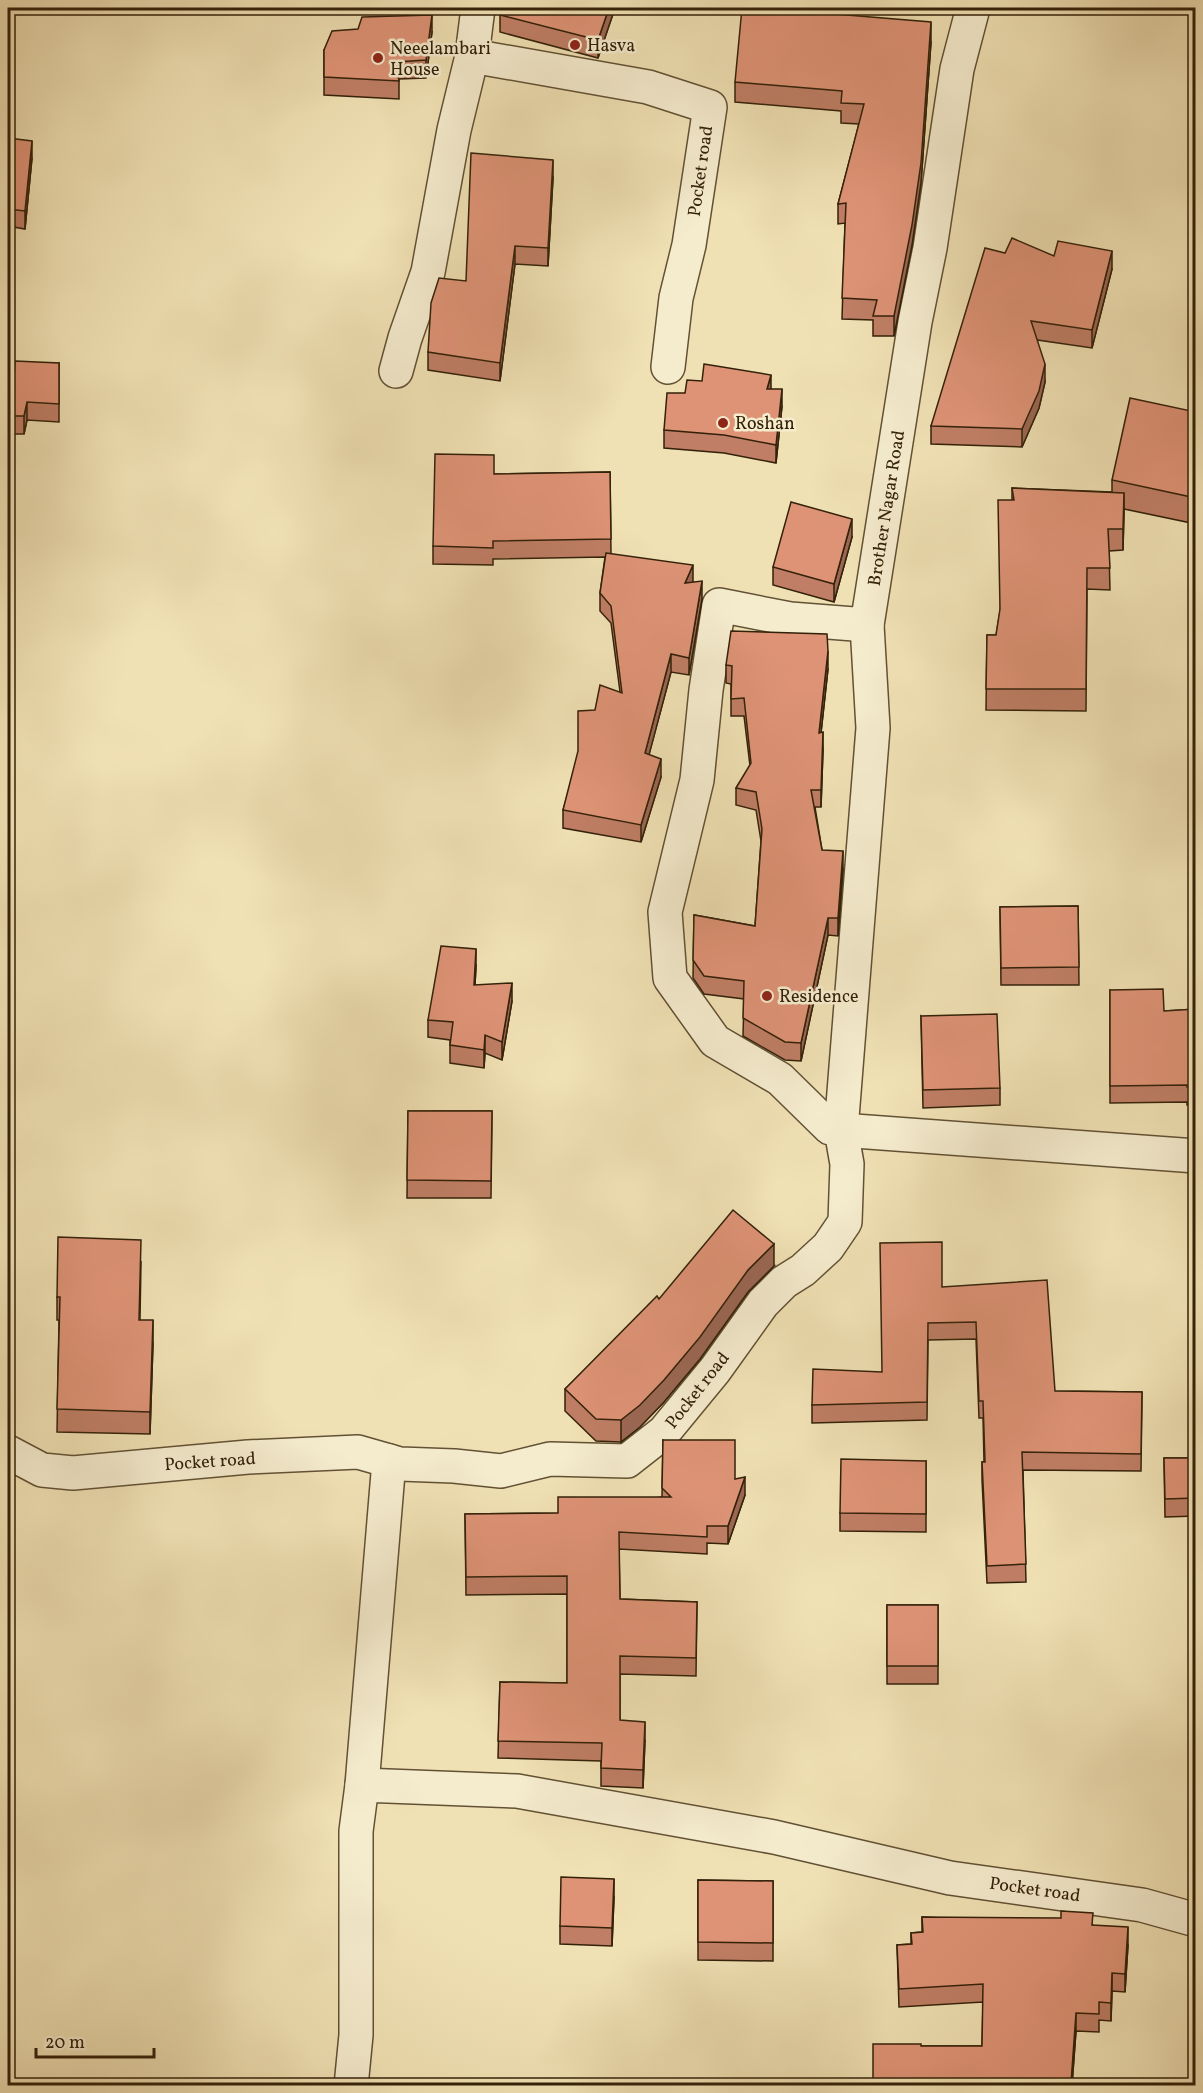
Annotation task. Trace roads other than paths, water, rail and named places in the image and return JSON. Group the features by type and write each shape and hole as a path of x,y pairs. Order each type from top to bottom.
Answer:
{"street":[{"path":"396,371 428,272 454,130 472,56 478,8"},
{"name":"Brother Nagar Road","path":"841,1130 873,728 867,625 930,248 955,80 973,8"},
{"name":"Pocket road","path":"472,56 648,87 710,107 689,245 676,298 668,367"},
{"path":"867,625 790,619 719,605 706,690 696,780 665,912 670,978 715,1041 780,1079 830,1128 1196,1156"},
{"name":"Pocket road","path":"8,1452 42,1470 73,1473 236,1458 358,1452 400,1464 501,1471 550,1459 627,1461 664,1432 715,1371 763,1303 784,1282 803,1270 828,1246 845,1222 847,1164 841,1130"},
{"path":"351,2085 356,2035 356,1831 362,1785 389,1461"},
{"name":"Pocket road","path":"362,1785 517,1791 774,1837 950,1878 1142,1905 1196,1920"}],"place":[{"name":"Hasva","path":"575,45"},
{"name":"Neeelambari House","path":"378,58"},
{"name":"Roshan","path":"723,423"},
{"name":"Residence","path":"767,996"}]}
